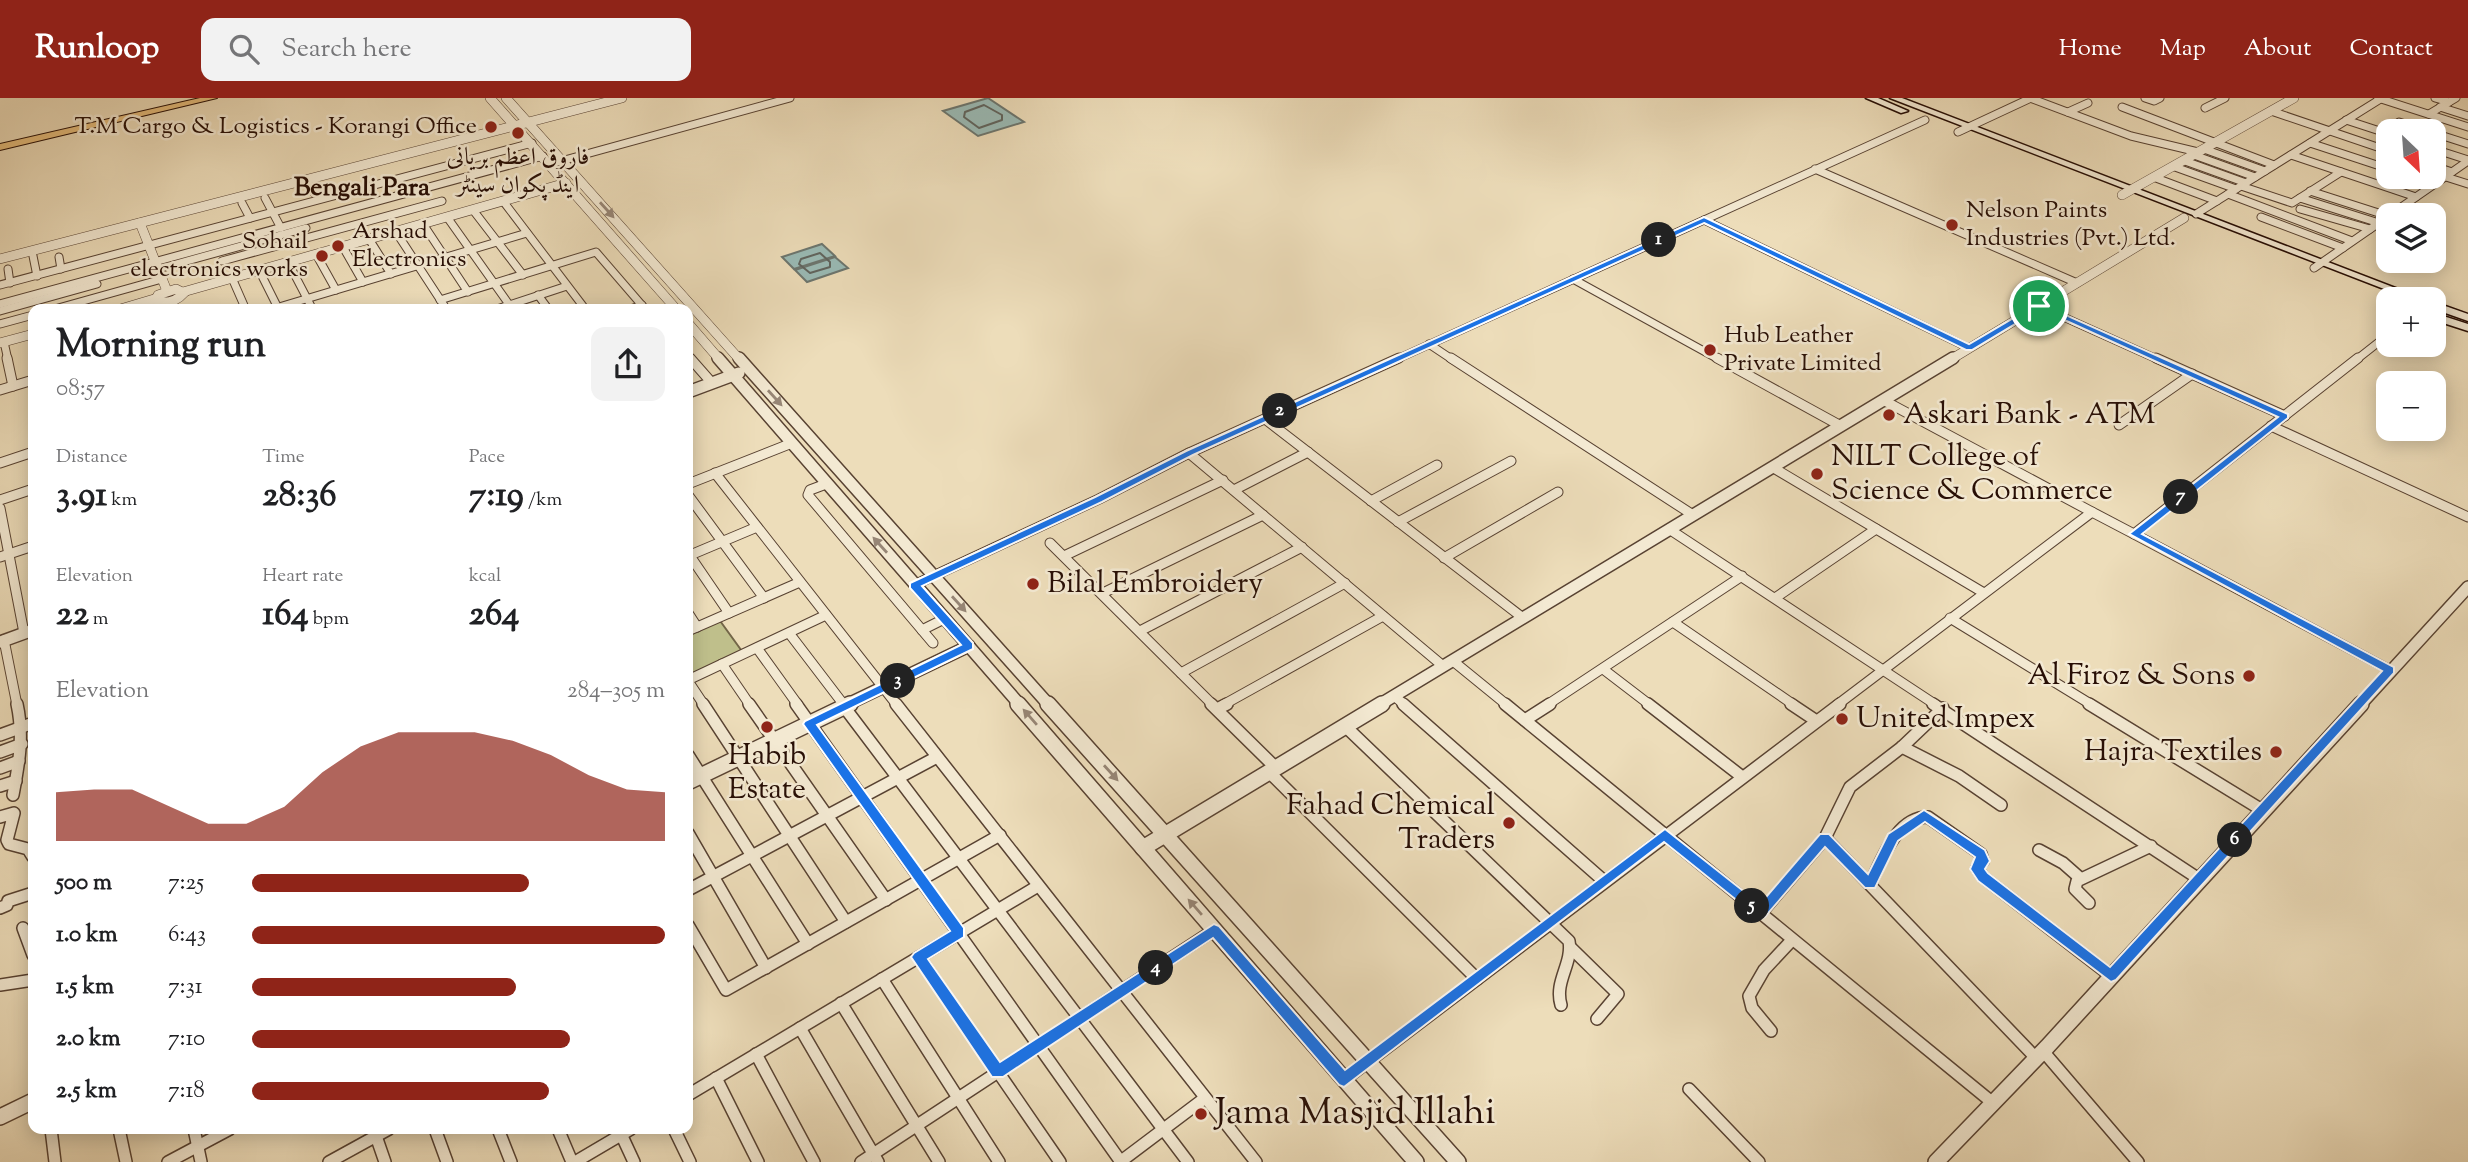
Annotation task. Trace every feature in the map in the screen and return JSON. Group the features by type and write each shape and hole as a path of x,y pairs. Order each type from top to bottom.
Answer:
{"main road":[{"path":"0,139 179,98"},
{"path":"0,147 212,98"},
{"path":"1870,98 2122,195 2182,213 2384,287"},
{"path":"1894,98 2132,189 2182,213 2196,214 2376,292"},
{"path":"2446,310 2468,318"},
{"path":"2446,320 2468,328"}],"street":[{"path":"491,98 522,124 566,183 672,304"},
{"path":"506,98 532,143 688,304"},
{"path":"0,260 622,98"},
{"path":"0,311 159,270 411,198 790,98"},
{"path":"1958,132 2030,98 2131,136 2265,171"},
{"path":"2145,98 2154,101 2160,98"},
{"path":"2205,108 2225,98"},
{"path":"2122,195 2294,98"},
{"path":"2196,214 2380,98 2468,127"},
{"path":"2435,98 2449,102"},
{"path":"2429,114 2457,98 2468,101"},
{"path":"2068,112 2088,103"},
{"path":"2122,107 2213,144 2274,165"},
{"path":"2440,107 2468,116"},
{"path":"2271,111 2376,146"},
{"path":"914,585 1099,499 1189,453 1925,120"},
{"path":"2346,120 2376,130"},
{"path":"2446,138 2468,144"},
{"path":"0,285 273,212 315,197 339,195 483,156 500,148 532,143"},
{"path":"2310,143 2376,165"},
{"path":"500,148 513,164"},
{"path":"2199,152 2255,177"},
{"path":"2446,154 2467,162"},
{"path":"2291,155 2416,197"},
{"path":"483,156 494,169"},
{"path":"464,161 476,174"},
{"path":"67,304 234,240 513,164 551,161"},
{"path":"2185,161 2241,186"},
{"path":"2446,176 2467,162"},
{"path":"2175,167 2292,203 2341,172"},
{"path":"1815,169 2077,283"},
{"path":"424,172 435,185"},
{"path":"2446,172 2468,184"},
{"path":"2156,178 2217,201"},
{"path":"306,180 326,215"},
{"path":"383,183 393,197"},
{"path":"141,304 167,291 176,289 183,292 566,183"},
{"path":"2407,203 2427,189"},
{"path":"2310,191 2376,212"},
{"path":"2228,194 2352,241"},
{"path":"339,195 348,209"},
{"path":"265,198 281,228"},
{"path":"411,198 416,207"},
{"path":"2300,198 2376,222"},
{"path":"222,261 442,201"},
{"path":"503,201 581,304"},
{"path":"242,203 250,218"},
{"path":"473,209 523,275"},
{"path":"2300,209 2370,229"},
{"path":"1143,848 2077,283 2182,213"},
{"path":"447,217 509,304"},
{"path":"2261,217 2343,248"},
{"path":"1704,220 1969,348"},
{"path":"140,223 167,291"},
{"path":"228,224 234,240"},
{"path":"423,224 468,292"},
{"path":"2317,264 2376,225"},
{"path":"396,232 443,304"},
{"path":"290,304 527,233"},
{"path":"369,239 391,274"},
{"path":"343,247 363,282"},
{"path":"440,300 596,251 641,304"},
{"path":"316,254 336,290"},
{"path":"33,256 37,276"},
{"path":"110,256 114,273"},
{"path":"59,257 61,269"},
{"path":"85,262 89,280"},
{"path":"288,262 310,304"},
{"path":"8,269 10,283"},
{"path":"0,304 114,273 159,270"},
{"path":"260,270 276,304"},
{"path":"232,278 243,304"},
{"path":"1573,279 1840,426"},
{"path":"518,304 567,286"},
{"path":"174,304 183,292"},
{"path":"538,295 545,304"},
{"path":"154,299 165,304"},
{"path":"2039,306 2285,416"},
{"path":"693,309 750,369 1458,1162"},
{"path":"0,324 28,316"},
{"path":"693,329 792,443 823,485 914,585 932,625 933,643"},
{"path":"13,386 2,343 28,335"},
{"path":"1429,344 1693,515"},
{"path":"2134,534 2376,344"},
{"path":"693,362 712,383"},
{"path":"693,390 750,369"},
{"path":"2119,425 2192,374"},
{"path":"0,390 28,382"},
{"path":"1883,400 2389,670"},
{"path":"1265,419 1523,618"},
{"path":"2271,426 2468,517"},
{"path":"693,482 792,443"},
{"path":"1189,453 1383,616 1525,720 1993,1103"},
{"path":"1234,490 1308,453"},
{"path":"0,463 28,454"},
{"path":"1398,522 1511,461"},
{"path":"1371,501 1437,465"},
{"path":"1772,467 1984,593"},
{"path":"715,473 1255,1162"},
{"path":"1064,556 1223,480"},
{"path":"823,485 810,491 808,495 960,651 1143,848 1416,1162"},
{"path":"0,500 28,491"},
{"path":"1444,558 1558,492"},
{"path":"693,502 764,598"},
{"path":"0,508 5,556 28,628"},
{"path":"1344,1080 2092,512"},
{"path":"1103,593 1263,515"},
{"path":"693,553 757,527"},
{"path":"1670,529 2199,879"},
{"path":"1775,598 1876,529"},
{"path":"1050,543 1217,709 1272,770 1476,979"},
{"path":"1140,631 1302,547"},
{"path":"5,556 28,548"},
{"path":"693,562 729,613"},
{"path":"1525,720 1742,576"},
{"path":"693,629 800,582"},
{"path":"1181,673 1345,583"},
{"path":"1936,1162 2039,1055 2389,670 2468,587"},
{"path":"693,678 826,615"},
{"path":"1217,709 1383,616"},
{"path":"1950,618 2262,810"},
{"path":"1673,622 1815,720"},
{"path":"13,795 19,761 26,745 2,641 28,631"},
{"path":"789,633 1188,1162"},
{"path":"757,648 1121,1162 1205,1098"},
{"path":"808,944 751,856 694,779 960,651"},
{"path":"722,664 825,816 886,900"},
{"path":"1603,669 1741,776"},
{"path":"693,689 846,922"},
{"path":"1394,696 1604,881"},
{"path":"1760,913 1825,838 1850,787 1902,747 1943,708"},
{"path":"0,735 28,724"},
{"path":"1345,726 1551,922 1569,941 1571,948 1618,995 1597,1018"},
{"path":"0,752 26,745"},
{"path":"1902,747 1959,776 2001,805"},
{"path":"693,887 937,757"},
{"path":"0,768 19,761"},
{"path":"0,786 16,781"},
{"path":"0,817 14,813 7,840 9,844 28,849"},
{"path":"1870,884 1893,837 1919,817 1928,817 1981,854 1983,861 1977,869 1983,877 2111,976"},
{"path":"693,934 726,990 1000,835"},
{"path":"1825,838 2039,1055 2138,1162"},
{"path":"693,842 766,968"},
{"path":"2089,903 2075,889 2074,884 2080,878 2151,846"},
{"path":"2039,850 2080,878"},
{"path":"693,1092 1038,886"},
{"path":"0,908 7,905 8,901 28,895"},
{"path":"23,928 28,942"},
{"path":"861,1162 876,1158 917,1125 1214,930"},
{"path":"1771,1031 1751,1007 1749,994 1757,978 1792,940"},
{"path":"1561,1006 1557,990 1571,948"},
{"path":"919,957 1060,1162"},
{"path":"881,979 999,1162"},
{"path":"0,985 28,981"},
{"path":"841,1003 939,1162"},
{"path":"800,1028 876,1158"},
{"path":"756,1054 814,1162"},
{"path":"716,1078 758,1162"},
{"path":"1689,1089 1759,1162"},
{"path":"0,1117 28,1103"},
{"path":"52,1134 55,1162"},
{"path":"120,1134 126,1162"},
{"path":"195,1134 201,1162"},
{"path":"168,1162 221,1134"},
{"path":"329,1162 379,1134"},
{"path":"383,1134 385,1162"},
{"path":"437,1134 447,1162"},
{"path":"500,1134 510,1162"},
{"path":"560,1134 573,1162 622,1134"},
{"path":"627,1134 634,1162"},
{"path":"676,1134 690,1162"}],"green space":[{"path":"718,618 744,654 693,678 693,629"}],"water":[{"path":"988,98 1024,122 978,136 943,111"},
{"path":"822,244 835,256 794,269 782,257"},
{"path":"835,257 848,268 807,282 795,270"}],"place":[{"name":"T.M Cargo & Logistics - Korangi Office","path":"491,127"},
{"name":"فاروق اعظم بریانی اینڈ پکوان سینٹر","path":"518,133"},
{"name":"Nelson Paints Industries (Pvt.) Ltd.","path":"1952,225"},
{"name":"Arshad Electronics","path":"338,246"},
{"name":"Sohail electronics works","path":"322,256"},
{"name":"Hub Leather Private Limited","path":"1710,350"},
{"name":"Askari Bank - ATM","path":"1889,415"},
{"name":"NILT College of Science & Commerce","path":"1817,474"},
{"name":"Bilal Embroidery","path":"1033,584"},
{"name":"Al Firoz & Sons","path":"2249,676"},
{"name":"United Impex","path":"1842,719"},
{"name":"Habib Estate","path":"767,727"},
{"name":"Hajra Textiles","path":"2276,752"},
{"name":"Fahad Chemical Traders","path":"1509,823"},
{"name":"Jama Masjid Illahi","path":"1201,1114"}],"district":[{"name":"Bengali Para","path":"362,188"}],"route":[{"path":"1704,220 1969,348 2039,306 2285,416 2134,534 2389,670 2111,976 1983,877 1977,869 1983,861 1981,854 1924,815 1893,837 1870,884 1825,838 1760,913 1665,834 1344,1080 1214,930 998,1072 919,957 960,933 809,724 969,646 914,585 1099,499 1189,453 1704,220"}]}
